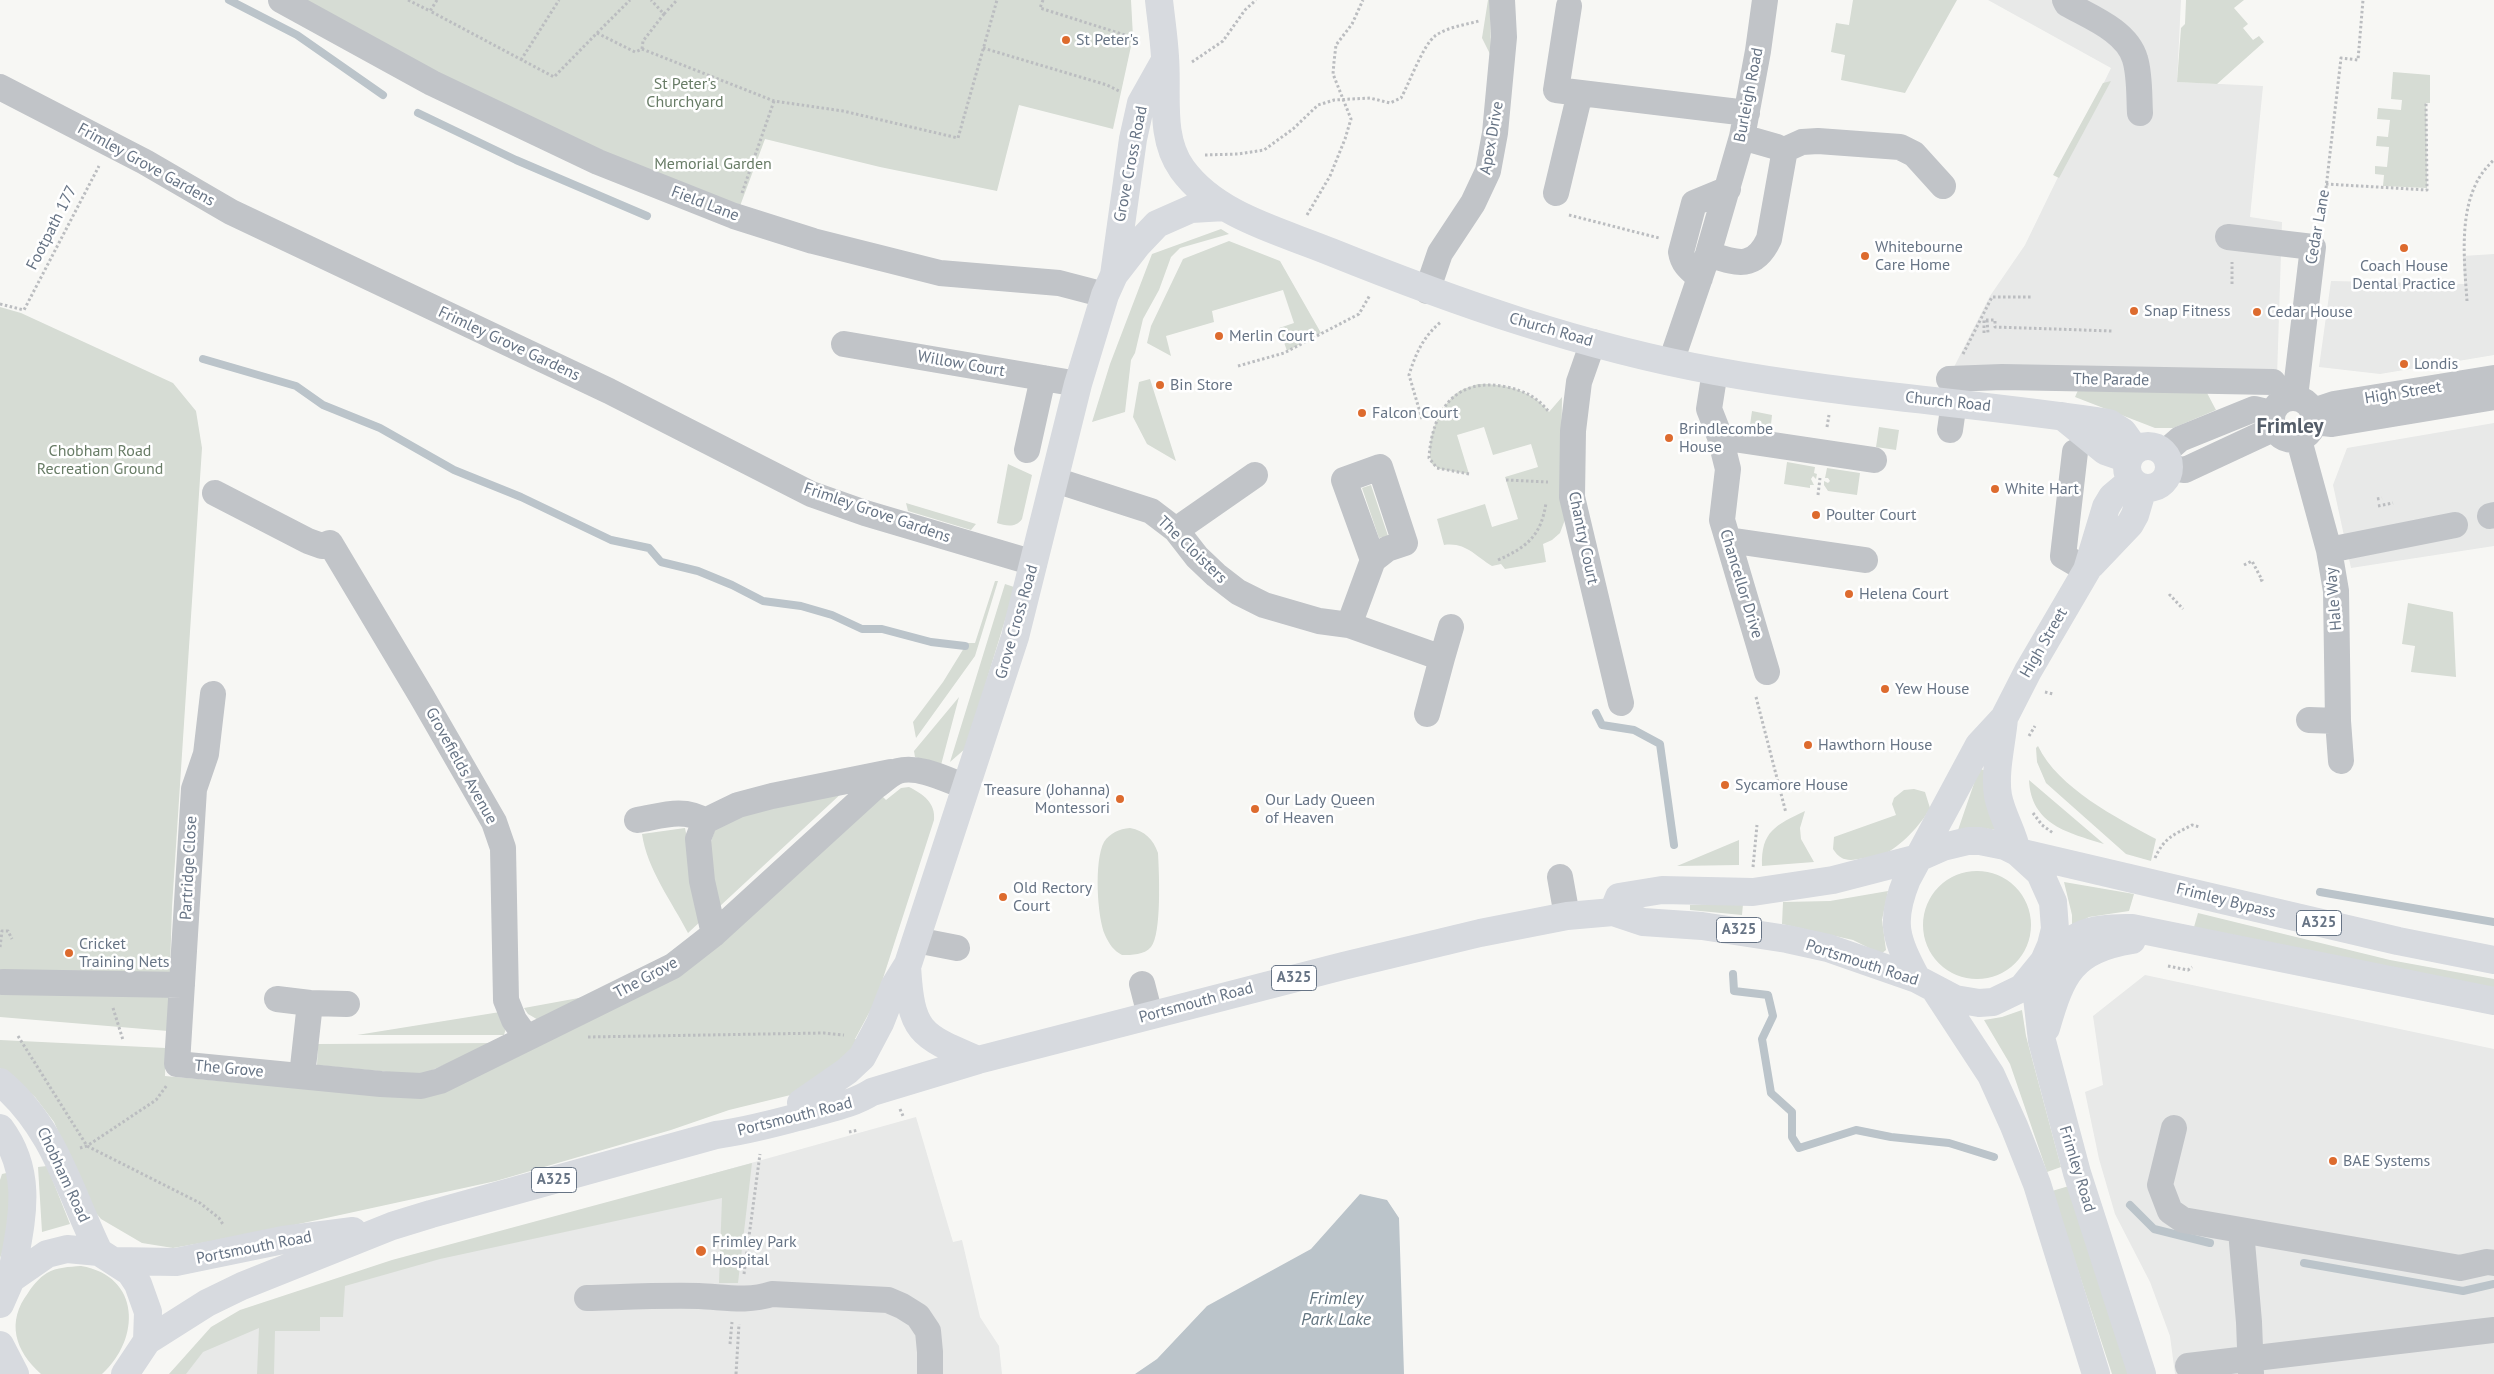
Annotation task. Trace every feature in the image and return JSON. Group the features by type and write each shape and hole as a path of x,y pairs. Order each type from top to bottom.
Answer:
{"main road":[{"name":"Church Road","path":"1159,0 1175,62 1168,133 1176,160 1201,191 1224,207 1427,291 1499,315 1671,362 1809,387 1952,390 2062,416 2105,451 2134,469"},
{"name":"Grove Cross Road","path":"801,1103 847,1071 862,1057 880,1023 895,985 907,966 1015,637 1078,384 1110,285 1133,139 1141,104 1175,62"},
{"name":"Grove Cross Road","path":"1110,285 1138,244 1165,219 1191,209 1224,207"},
{"path":"2134,469 2151,445 2167,460"},
{"name":"High Street","path":"1918,858 1979,745 2004,718 2028,671 2087,570 2106,507 2134,469 2155,487 2166,480 2167,460"},
{"name":"High Street","path":"2004,718 1998,794 2006,821 2014,836 2016,852"},
{"name":"A325","path":"1613,912 1619,897 1662,890 1753,892 1853,876 1918,858 1943,847 1968,841 1993,842 2016,852"},
{"path":"2016,852 2040,873 2053,902 2055,929 2044,961"},
{"name":"Frimley Bypass","path":"2016,852 2389,939 2494,960"},
{"path":"1918,858 1898,901 1896,925 1900,947 1991,1075 2037,1184 2096,1374"},
{"name":"Portsmouth Road","path":"147,1340 208,1303 242,1286 392,1226 716,1135 750,1131 860,1100 872,1092 978,1060 1343,966 1480,933 1567,916 1613,912 1643,922 1738,930 1828,948 1926,983"},
{"name":"A325","path":"1926,983 1965,1002 1993,1002 2022,988 2044,961 2073,937 2090,930 2132,928 2494,1000"},
{"path":"2042,1041 2055,998 2063,980 2081,957 2109,944 2166,935"},
{"name":"Frimley Road","path":"2044,961 2037,997 2042,1041 2077,1173 2142,1374"},
{"name":"Grove Cross Road","path":"907,966 909,1001 922,1030 949,1048 978,1060"},
{"name":"Chobham Road","path":"0,1082 22,1101 47,1136 107,1256"},
{"name":"Portsmouth Road","path":"716,1135 748,1118 801,1103 861,1089 872,1092"},
{"name":"Chobham Road","path":"0,1128 15,1151 20,1164 22,1189 22,1215 12,1279"},
{"name":"Portsmouth Road","path":"12,1279 46,1254 67,1249 107,1256 176,1262 283,1240 392,1226"},
{"path":"107,1256 130,1272 144,1296 148,1312 147,1340 125,1374"},
{"path":"0,1304 12,1279"},
{"path":"0,1345 15,1374"}],"street":[{"name":"Field Lane","path":"280,0 432,83 598,162 734,216 814,241 940,273 997,280 1110,285"},
{"name":"Apex Drive","path":"1427,291 1440,253 1474,203 1488,171 1503,55 1502,0"},
{"name":"Burleigh Road","path":"1704,266 1685,264 1682,258 1681,252 1691,208 1699,200 1728,189 1744,125 1765,0"},
{"path":"2065,0 2067,4 2118,34 2132,51 2136,60 2140,113"},
{"path":"1569,6 1556,90 1580,92 1744,125 1777,147 1784,155 1769,239 1765,248 1752,261 1704,266 1671,362"},
{"name":"Frimley Grove Gardens","path":"0,87 145,162 231,212 610,391 811,494 865,513 1034,563"},
{"path":"1556,193 1580,92"},
{"path":"1782,151 1802,142 1818,141 1856,142 1900,147 1914,154 1943,186"},
{"path":"2230,246 2313,247"},
{"name":"Cedar Lane","path":"2305,417 2313,247"},
{"name":"Chantry Court","path":"1593,342 1579,382 1573,431 1572,497 1621,704"},
{"name":"Willow Court","path":"844,344 1078,384"},
{"name":"Chancellor Drive","path":"1715,371 1709,409 1720,437 1728,469 1722,520 1767,672"},
{"name":"The Parade","path":"1952,390 2002,377 2274,382"},
{"path":"1027,450 1043,378"},
{"name":"High Street","path":"2167,460 2180,440 2254,409 2272,421 2284,439 2305,417 2334,404 2494,378"},
{"path":"1950,430 1952,390"},
{"name":"High Street","path":"2272,421 2280,400 2305,417 2332,424 2494,397"},
{"name":"Hale Way","path":"2305,417 2329,550 2329,593 2341,761"},
{"path":"1720,437 1874,460"},
{"path":"2075,452 2059,555 2087,570"},
{"path":"1176,530 1255,475"},
{"name":"The Cloisters","path":"1055,480 1151,511 1176,530 1197,557 1238,592 1264,606 1319,620 1349,625 1442,658"},
{"name":"Grovefields Avenue","path":"215,494 308,541 322,546 330,543 494,822 503,848 506,1000 514,1020 527,1038"},
{"path":"2329,550 2455,526"},
{"path":"1728,540 1865,560"},
{"path":"1349,625 1373,560"},
{"path":"1426,714 1451,627"},
{"name":"Partridge Close","path":"178,1054 194,789 206,754 213,694"},
{"path":"2309,720 2338,721"},
{"path":"714,934 702,881 698,839 705,820 738,805 772,796 909,770 921,772 966,787"},
{"name":"The Grove","path":"178,1054 302,1076 381,1084 428,1085 474,1066 673,966 714,934 876,786 897,772"},
{"path":"637,820 678,813 693,813 705,820"},
{"path":"1560,877 1567,916"},
{"path":"916,940 957,948"},
{"path":"3,982 182,985"},
{"path":"1142,984 1150,1016"},
{"path":"277,999 310,1003 347,1004"},
{"path":"302,1076 310,1003"},
{"path":"2174,1128 2160,1185 2170,1211 2182,1220 2241,1232 2460,1268 2487,1262 2494,1263"},
{"path":"2241,1232 2251,1367"},
{"path":"587,1298 699,1296 741,1299 760,1298 772,1294 888,1300 911,1311 925,1325 929,1338 930,1374"},
{"path":"2188,1366 2251,1367 2494,1330"}],"path":[{"path":"408,0 554,77 630,0"},
{"path":"430,11 437,0"},
{"path":"522,60 559,0"},
{"path":"651,0 664,14"},
{"path":"642,49 643,40 677,0"},
{"path":"597,33 635,52 642,49 774,101 843,111 958,138 997,0"},
{"path":"1043,0 1040,8 1125,35 1123,44"},
{"path":"1175,62 1223,42 1245,10 1256,0"},
{"path":"1303,222 1330,176 1351,119 1333,74 1336,45 1352,24 1363,0"},
{"name":"Cedar Lane","path":"2313,247 2320,235 2341,58 2358,60 2363,0"},
{"path":"1197,156 1238,154 1264,150 1293,129 1318,105 1343,98 1370,98 1390,103 1401,98 1415,67 1432,38 1455,27 1481,20"},
{"path":"983,48 1107,85"},
{"path":"734,216 774,101"},
{"path":"2326,184 2426,190 2426,102"},
{"name":"Footpath 177","path":"0,304 24,310 103,158"},
{"path":"2467,301 2465,230 2470,200 2480,176 2494,160"},
{"path":"1556,193 1572,201 1568,215 1662,239"},
{"path":"2230,246 2232,284"},
{"path":"1238,366 1284,352 1359,314 1370,296"},
{"path":"1952,390 1992,297 2031,297"},
{"path":"1422,419 1409,375 1425,338 1432,329 1448,318"},
{"path":"1982,320 1995,320 1995,326 2112,331"},
{"path":"1982,320 1988,320 1986,333"},
{"path":"1469,474 1437,468 1430,458 1434,429 1442,412 1456,393 1478,384 1509,388 1530,394 1541,402 1549,412 1550,418"},
{"path":"1548,490 1549,473"},
{"path":"1506,480 1549,482"},
{"path":"2377,499 2382,498"},
{"path":"1498,560 1523,547 1535,536 1542,519 1546,499"},
{"path":"2378,506 2393,502"},
{"path":"2244,565 2252,561 2262,580 2258,582"},
{"path":"2169,596 2183,609"},
{"path":"1756,697 1786,814"},
{"path":"2027,742 2035,726"},
{"path":"2030,807 2042,825 2058,835"},
{"path":"2153,863 2164,841 2192,825 2200,827"},
{"path":"1753,869 1757,826"},
{"path":"0,947 2,931 8,931 12,939"},
{"path":"2168,966 2188,970 2196,965"},
{"path":"582,1037 824,1033 852,1036"},
{"path":"18,1036 87,1146 200,1203 219,1218 227,1232"},
{"path":"87,1146 156,1100 169,1083 178,1054"},
{"path":"901,1110 903,1116"},
{"path":"743,1284 760,1153"},
{"path":"730,1344 732,1318"},
{"path":"736,1374 739,1322"}],"shaded area":[{"path":"1988,0 2181,0 2177,82 2263,86 2250,217 2282,222 2277,377 1954,367 1990,296 2025,245 2111,68"},
{"path":"2494,254 2494,355 2380,374 2319,367 2331,281 2464,284 2463,256"},
{"path":"2494,423 2494,546 2351,568 2333,485 2347,448"},
{"path":"2145,975 2494,1049 2494,1374 2175,1374 2170,1336 2150,1282 2115,1214 2099,1159 2085,1092 2103,1085 2093,1016"},
{"name":"Frimley Park Hospital","path":"916,1117 953,1242 962,1240 980,1317 999,1346 1002,1374 169,1374 224,1321 665,1187"}],"green space":[{"name":"St Peter's Churchyard","path":"289,0 1131,0 1133,37 1113,129 1019,105 997,191 880,167 765,139 737,214 585,151"},
{"path":"1488,0 1490,0 1491,56 1482,38"},
{"path":"1853,0 1957,0 1905,93 1841,80 1845,55 1831,52 1836,23 1849,25"},
{"path":"2186,0 2244,0 2234,8 2248,24 2243,28 2253,40 2259,36 2264,42 2217,84 2177,82 2181,28 2185,24"},
{"path":"2393,72 2430,75 2430,103 2426,103 2427,188 2383,186 2384,175 2375,174 2375,166 2387,167 2389,147 2376,146 2377,136 2388,137 2390,120 2377,119 2378,108 2401,110 2402,100 2391,99"},
{"path":"2111,81 2059,178 2053,175 2103,83"},
{"path":"1221,229 1229,234 1180,248 1171,257 1159,290 1143,319 1135,353 1131,360 1125,412 1092,422 1110,364 1152,254"},
{"path":"1229,241 1280,261 1321,333 1287,351 1279,328 1294,323 1283,290 1212,311 1214,322 1166,336 1171,356 1147,343 1151,326 1183,259"},
{"name":"Chobham Road Recreation Ground","path":"0,307 21,313 173,383 196,411 202,448 172,907 168,1031 0,1017"},
{"path":"1150,379 1176,461 1147,444 1133,417 1139,382"},
{"path":"1478,384 1498,385 1518,390 1535,399 1549,412 1562,397 1561,463 1566,517 1560,533 1552,540 1543,544 1546,562 1505,569 1501,564 1492,566 1464,548 1444,545 1437,519 1485,504 1492,527 1518,519 1505,477 1538,467 1531,444 1493,455 1484,427 1457,435 1469,474 1440,469 1432,464 1430,446 1432,436 1444,407 1457,393"},
{"path":"2079,388 2206,391 2216,410 2173,428 2155,428 2075,397"},
{"path":"1752,411 1772,415 1770,434 1749,432"},
{"path":"1879,427 1899,430 1896,450 1876,447"},
{"path":"1787,462 1815,467 1816,479 1813,476 1811,479 1814,485 1810,485 1810,488 1784,484"},
{"path":"1008,464 1032,475 1022,519 1017,524 1011,526 997,523"},
{"path":"1827,468 1860,473 1857,495 1828,491 1824,485 1824,481 1828,483 1830,481 1828,478 1825,478"},
{"path":"1371,485 1388,536 1379,538 1362,488"},
{"path":"906,503 976,524 971,530 908,511"},
{"path":"995,581 998,581 975,656 916,738 913,722 943,682 964,648 967,648 968,643 975,643"},
{"path":"1005,584 1014,587 1013,594 966,748 950,762"},
{"path":"2408,603 2453,612 2456,677 2411,672 2415,646 2402,644"},
{"path":"959,697 941,765 915,757 914,751"},
{"path":"2038,746 2047,761 2059,775 2074,788 2124,822 2156,839 2151,861 2126,854 2046,783 2037,762 2036,748"},
{"path":"1979,769 1984,770 1997,830 1974,827 1958,830"},
{"path":"2029,780 2104,844 2065,831 2044,817 2031,795"},
{"path":"909,787 931,804 934,820 876,1000 855,1039 862,1041 807,1091 729,1110 671,1130 496,1181 262,1232 173,1248 142,1243 101,1219 91,1207 54,1122 35,1097 0,1068 0,1040 166,1048 165,1076 397,1097 570,1026 882,796 886,800 901,788"},
{"path":"1914,789 1925,792 1930,808 1916,828 1897,846 1881,856 1854,860 1846,860 1836,853 1833,849 1834,837 1896,815 1892,804 1894,798 1904,790"},
{"path":"844,791 719,907 705,859 718,821"},
{"path":"1805,811 1800,828 1801,839 1814,862 1762,866 1764,845 1772,831 1778,825"},
{"path":"685,828 703,919 688,933 655,873 649,860 642,834"},
{"path":"1130,828 1148,836 1158,853 1158,916 1157,929 1151,947 1134,955 1122,955 1110,944 1102,927 1098,875 1101,850 1104,842 1115,832"},
{"path":"1739,840 1739,865 1677,866"},
{"path":"1977,871 1998,875 2015,887 2027,904 2031,925 2027,946 2015,963 1998,975 1977,979 1956,975 1939,963 1927,946 1923,925 1927,904 1939,887 1956,875"},
{"path":"2064,882 2134,894 2129,911 2089,917 2072,927 2072,915"},
{"path":"1888,891 1882,920 1886,950 1881,954 1853,940 1782,924 1783,902 1830,901"},
{"path":"1743,904 1742,915 1690,910 1690,905"},
{"path":"2198,913 2390,960 2494,979 2494,988 2194,927"},
{"path":"595,995 540,1021 528,1014 524,1008"},
{"path":"2022,1010 2026,1036 2061,1167 2047,1172 2010,1064 1984,1020 2002,1017"},
{"path":"500,1012 506,1028 504,1035 357,1035"},
{"path":"498,1043 420,1075 317,1065 318,1044"},
{"path":"752,1163 738,1283 719,1283 722,1198 440,1259 345,1286 343,1317 320,1317 320,1331 275,1331 274,1374 257,1374 259,1328 203,1352 186,1374 169,1374 211,1327 240,1310 392,1260"},
{"path":"47,1166 70,1224 42,1232 38,1167"},
{"path":"15,1171 7,1240 0,1258 0,1180 2,1174"},
{"path":"2069,1186 2128,1374 2112,1374 2052,1191"},
{"path":"81,1266 101,1272 115,1282 124,1295 129,1311 124,1344 115,1360 102,1374 41,1374 25,1356 16,1336 17,1315 21,1304 36,1282 44,1275 59,1268"}],"water":[{"name":"Frimley Park Lake","path":"1360,1194 1387,1200 1399,1218 1404,1374 1135,1374 1157,1359 1207,1306 1311,1249"}],"waterway":[{"path":"229,0 297,35 383,95"},
{"path":"418,113 516,160 647,216"},
{"path":"203,359 296,386 323,405 380,428 454,470 521,497 611,540 649,548 661,562 698,571 732,585 763,601 801,606 832,615 862,629 882,629 931,642 965,646"},
{"path":"1596,713 1602,725 1634,730 1660,744 1674,845"},
{"path":"2320,892 2494,922"},
{"path":"1733,974 1734,991 1768,995 1773,1016 1762,1039 1771,1093 1792,1112 1792,1137 1799,1148 1856,1130 1891,1137 1949,1143 1994,1157"},
{"path":"2130,1205 2154,1229 2210,1243"},
{"path":"2304,1263 2463,1291 2494,1284"}],"place":[{"name":"St Peter's","path":"1066,40"},
{"name":"Coach House Dental Practice","path":"2404,248"},
{"name":"Whitebourne Care Home","path":"1865,256"},
{"name":"Snap Fitness","path":"2134,311"},
{"name":"Cedar House","path":"2257,312"},
{"name":"Merlin Court","path":"1219,336"},
{"name":"Londis","path":"2404,364"},
{"name":"Bin Store","path":"1160,385"},
{"name":"Falcon Court","path":"1362,413"},
{"name":"Brindlecombe House","path":"1669,438"},
{"name":"White Hart","path":"1995,489"},
{"name":"Poulter Court","path":"1816,515"},
{"name":"Helena Court","path":"1849,594"},
{"name":"Yew House","path":"1885,689"},
{"name":"Hawthorn House","path":"1808,745"},
{"name":"Sycamore House","path":"1725,785"},
{"name":"Treasure (Johanna) Montessori","path":"1120,799"},
{"name":"Our Lady Queen of Heaven","path":"1255,809"},
{"name":"Old Rectory Court","path":"1003,897"},
{"name":"Cricket Training Nets","path":"69,953"},
{"name":"BAE Systems","path":"2333,1161"},
{"name":"Frimley Park Hospital","path":"701,1251"}],"district":[{"name":"Frimley","path":"2290,427"}],"park label":[{"name":"Memorial Garden","path":"713,164"}]}
